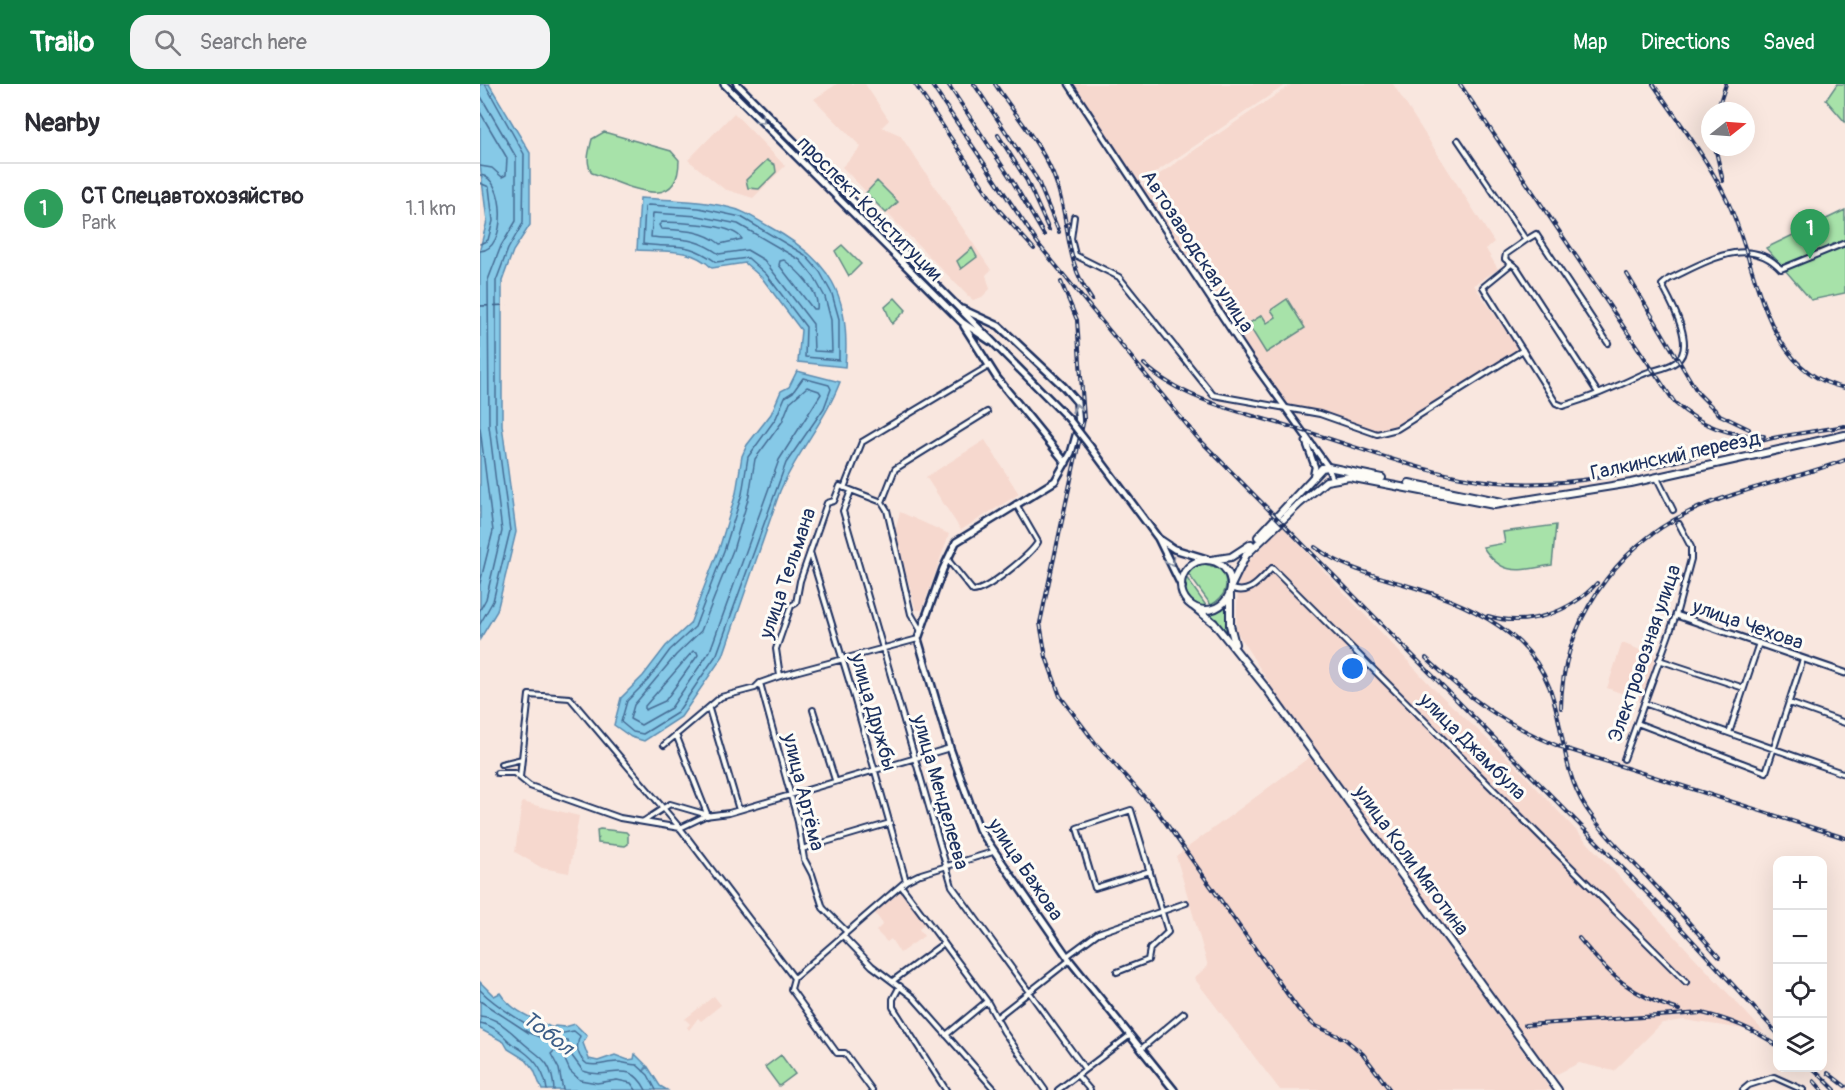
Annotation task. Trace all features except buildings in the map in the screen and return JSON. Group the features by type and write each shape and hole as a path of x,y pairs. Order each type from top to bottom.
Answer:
{"main road":[{"name":"проспект Конституции","path":"724,84 962,322 998,346"},
{"name":"проспект Конституции","path":"737,84 1068,418 1158,538 1182,587"},
{"path":"797,157 804,151"},
{"path":"942,302 948,295"},
{"path":"918,639 951,548 963,536 1054,481 1066,464 1079,425 1079,408 1076,399 999,326 962,309"},
{"path":"962,322 990,366 1066,464"},
{"path":"986,358 985,347 998,346"},
{"name":"Галкинский переезд","path":"1332,478 1349,477 1381,482 1479,504 1512,503 1657,478 1845,435"},
{"path":"1326,464 1246,548 1231,557 1195,563 1187,569 1182,587 1185,598 1194,607 1206,610 1218,607 1231,589 1238,567 1255,545 1299,504 1332,478"},
{"name":"Галкинский переезд","path":"1326,464 1338,470 1485,500 1512,503"},
{"name":"проспект Конституции","path":"1158,538 1174,549 1209,560"},
{"path":"1209,560 1227,571 1231,589"},
{"name":"улица Коли Мяготина","path":"1231,589 1230,631 1237,650"},
{"name":"улица Коли Мяготина","path":"1194,607 1212,620 1237,650 1558,1090"},
{"name":"улица Бажова","path":"918,639 950,748 975,822 993,852 1068,958 1174,1090"}],"street":[{"name":"Автозаводская улица","path":"1069,84 1302,435"},
{"path":"1458,140 1526,240"},
{"path":"1074,217 1071,240 1074,255 1119,277 1211,394 1286,410 1320,414 1377,434 1397,429 1523,350"},
{"path":"1598,393 1517,268 1510,265 1504,256 1536,234 1608,343"},
{"path":"1510,265 1483,286 1556,403 1563,406 1651,371 1666,368 1678,361 1683,348 1681,326 1662,285 1669,279 1739,251 1765,254 1781,269 1845,243"},
{"name":"улица Тельмана","path":"780,676 776,649 791,606 796,603 800,581 827,503 834,501 862,442 990,366"},
{"path":"882,502 895,470 987,412"},
{"path":"1302,435 1326,464 1332,478"},
{"path":"1302,435 1315,467 1310,483"},
{"path":"1657,478 1673,510"},
{"path":"842,487 882,502 887,510 911,614 921,631"},
{"name":"улица Менделеева","path":"851,491 843,511 952,886 1085,1069"},
{"path":"947,560 976,592 998,579 1034,549 1038,542 1016,504"},
{"name":"Электровозная улица","path":"1624,759 1676,615 1692,553 1679,524"},
{"name":"улица Дружбы","path":"810,552 891,823 906,881"},
{"name":"улица Джамбула","path":"1231,589 1240,592 1248,590 1272,568 1686,982"},
{"name":"улица Чехова","path":"1676,615 1845,673"},
{"path":"664,745 709,709 720,697 755,688 760,683 780,676 843,661 918,639"},
{"path":"1729,733 1759,642"},
{"path":"1637,723 1766,772 1803,659"},
{"path":"1659,660 1744,688"},
{"name":"улица Артёма","path":"760,683 802,838 802,849 822,908 872,966 900,986 995,1090"},
{"path":"520,777 529,695 570,698 680,828 794,978"},
{"path":"1644,703 1845,774"},
{"path":"1789,703 1845,723"},
{"path":"709,709 739,810"},
{"path":"813,710 835,780"},
{"path":"677,736 708,816"},
{"path":"497,773 513,773 530,786 620,818 680,828 708,816 739,810 950,748"},
{"path":"501,764 522,759"},
{"path":"644,821 662,807 673,804 708,816"},
{"path":"1117,972 1148,960 1150,949 1168,932 1150,871 1131,810 1077,828 1095,888 1150,871"},
{"path":"802,849 891,823"},
{"path":"873,1090 845,1053 837,1053 791,989 794,978 902,887 906,881 947,865 993,852"},
{"path":"902,887 987,1001 1045,1090"},
{"path":"996,1017 1028,993 1098,933 1186,903"},
{"path":"894,980 944,943"},
{"path":"900,986 893,999 893,1007 946,1090"},
{"path":"946,1035 987,1001"},
{"path":"1140,1049 1184,1013"},
{"path":"1058,1090 1129,1036"},
{"path":"1077,1075 1090,1090"},
{"path":"1743,1090 1749,1085 1774,1077 1803,1090"}],"shaded area":[{"path":"837,84 865,84 889,120 882,127 900,135 991,270 986,275 990,289 982,297 973,300 969,297 842,167 861,147 814,99"},
{"path":"1071,84 1287,84 1138,184"},
{"path":"1292,84 1393,84 1494,242 1486,249 1498,269 1474,285 1519,350 1396,428 1378,433 1320,413 1286,409 1139,188"},
{"path":"734,113 785,166 753,198 724,189 688,160"},
{"path":"985,440 1019,494 961,530 926,477"},
{"path":"900,512 949,534 922,610 916,610 895,532"},
{"path":"1282,526 1433,688 1516,766 1764,1032 1684,1020 1662,1023 1614,1071 1579,1063 1553,1076 1418,893 1273,689 1236,631 1241,569"},
{"path":"1622,643 1656,656 1642,701 1607,688"},
{"path":"1311,756 1551,1090 1280,1090 1194,978 1208,966 1176,856"},
{"path":"522,802 579,816 569,873 542,868 515,852"},
{"path":"901,889 927,921 919,929 924,936 900,953 891,939 887,942 876,931 883,924 874,912"},
{"path":"714,996 721,1005 701,1021 698,1018 689,1030 687,1027 690,1024 685,1019"}],"green space":[{"path":"1837,84 1845,84 1845,122 1826,100"},
{"path":"604,132 671,151 679,160 677,177 670,187 660,192 648,192 592,173 588,160 592,139"},
{"path":"767,160 775,165 776,172 759,189 748,188 746,180"},
{"path":"877,181 898,202 886,213 866,193"},
{"path":"1845,210 1845,293 1811,300 1766,248"},
{"path":"842,245 861,264 849,276 835,251"},
{"path":"972,248 977,257 961,269 957,261"},
{"path":"895,298 906,310 892,324 885,307"},
{"path":"1287,299 1305,328 1266,353 1248,324 1262,315 1267,323 1276,317 1271,310"},
{"path":"1556,525 1552,565 1521,570 1505,568 1490,557 1483,547 1505,543 1503,532"},
{"path":"1202,563 1220,569 1225,579 1223,594 1211,605 1187,572"},
{"path":"1186,577 1207,607 1196,604 1189,597 1185,588"},
{"path":"1226,606 1226,635 1211,614"},
{"path":"597,830 626,832 628,844 625,846 598,843"},
{"path":"781,1055 795,1074 779,1086 765,1067"}],"water":[{"path":"480,84 489,84 530,153 530,225 513,251 502,281 502,425 516,532 497,611 480,639 480,249 487,221 480,164"},
{"path":"640,198 695,202 733,208 790,239 807,252 822,267 840,300 846,342 845,367 798,362 801,330 762,278 745,263 712,268 704,261 686,254 637,250"},
{"path":"797,371 840,382 827,410 794,463 780,491 723,656 681,717 644,741 631,737 614,725 621,698 643,676 666,646 690,624 720,546 736,493 742,456 747,445 771,414 781,391 789,387"},
{"name":"Тобол","path":"480,982 494,996 500,993 517,1010 553,1028 575,1024 587,1036 583,1043 589,1059 598,1061 615,1055 628,1060 634,1059 635,1054 647,1066 643,1072 648,1067 660,1086 667,1090 542,1090 534,1070 526,1060 508,1049 504,1042 480,1029"}],"ferry route":[{"path":"480,306 508,305"}],"railway":[{"path":"915,84 998,209 1034,249"},
{"path":"931,84 1039,245 1196,436 1669,915 1773,1029"},
{"path":"948,84 1013,182 1044,235"},
{"path":"974,84 1037,179 1059,232"},
{"path":"995,84 1037,144 1051,169 1061,197 1076,270 1092,300"},
{"path":"1460,84 1675,403 1705,424 1727,432 1764,436"},
{"path":"1653,84 1702,155 1727,200 1738,225 1766,311 1779,338 1795,361 1817,378 1845,388"},
{"path":"1720,102 1726,84"},
{"path":"998,135 1027,181 1049,230"},
{"path":"1717,156 1723,181"},
{"path":"1627,274 1698,393 1720,415 1749,429"},
{"path":"1061,282 1077,320 1084,419 1040,623 1046,657 1060,696 1096,744 1158,812 1298,1009 1314,1025 1345,1039 1363,1054 1390,1090"},
{"path":"1144,364 1178,388 1217,405 1420,468 1496,482 1568,482 1603,477 1778,437 1845,426"},
{"path":"1561,708 1564,677 1571,647 1582,619 1597,592 1638,546 1662,527 1708,504 1845,460"},
{"path":"1315,547 1352,568 1432,593 1459,604 1485,617 1519,642 1536,661 1547,681 1568,766 1575,787 1586,808 1609,837 1719,957"},
{"path":"1488,616 1518,620 1547,615 1574,602 1597,583"},
{"path":"1426,658 1472,698 1520,728 1558,746 1845,838"},
{"path":"1579,938 1623,983 1648,998 1679,1010"},
{"path":"1525,1025 1702,1013 1741,1026 1773,1043"},
{"path":"1817,1072 1835,1090"},
{"path":"1828,1073 1845,1086"},
{"path":"1814,1081 1822,1090"}],"place":[{"name":"СТ Спецавтохозяйство","path":"1810,259"}]}
